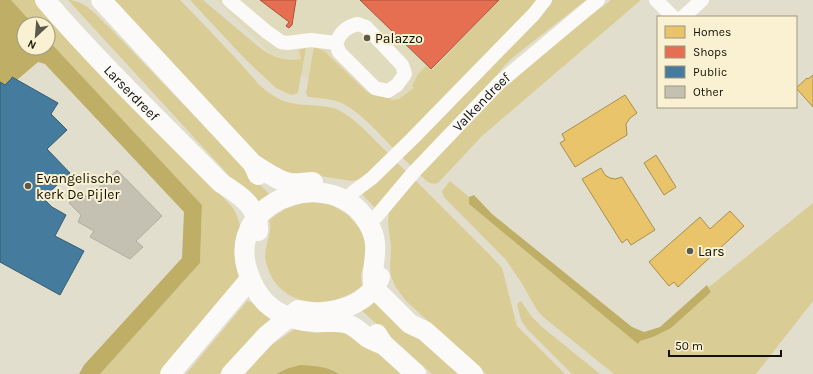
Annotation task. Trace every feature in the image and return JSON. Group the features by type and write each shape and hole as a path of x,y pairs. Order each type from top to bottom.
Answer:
{"main road":[{"name":"Larserdreef","path":"45,0 107,67 221,183 236,192 254,212 253,222"},
{"path":"101,0 253,164 259,177 271,190 320,192 347,196 369,208 376,217 382,230 385,245 385,260 377,281 360,300 343,315 335,321 310,322 294,314 285,305 277,300 265,286 259,274 255,252 258,232 253,222"},
{"path":"285,190 274,203 253,222 246,236 244,251 250,279 257,292 266,303 277,312 294,314"},
{"path":"347,196 372,230 376,249 372,275 410,324 425,331 473,374"},
{"path":"170,374 250,279"},
{"path":"231,374 267,335 294,314"},
{"path":"343,315 369,339 384,345 416,374"}],"street":[{"path":"229,0 281,42 287,43 311,40 336,43"},
{"name":"Valkendreef","path":"347,196 372,178 413,138 534,14 545,0"},
{"name":"Valkendreef","path":"376,217 413,173 499,83 598,0"},
{"path":"656,0 671,16"},
{"path":"684,16 702,0"},
{"path":"358,24 366,27 402,64 405,74 397,85 388,91 375,88 339,52 336,43 339,36 350,26 358,24"}],"shaded area":[{"path":"0,0 11,0 26,16 16,16 16,56 56,56 56,49 202,205 200,263 100,374 79,374 84,365 182,258 184,212 45,64 38,62 17,80 12,77 5,85 0,82"},
{"path":"11,0 40,0 55,16 26,16"},
{"path":"68,0 86,6 101,19 271,196 257,206"},
{"path":"110,0 180,0 241,64 256,82 269,93 289,103 328,107 343,112 364,129 389,154 361,179 352,181 320,176 280,174 252,150"},
{"path":"190,0 203,0 259,47 278,58 289,60 301,59 299,50 306,48 298,92 291,95 276,88 246,60"},
{"name":"Palazzo","path":"216,0 516,0 411,113 350,99 282,66"},
{"path":"500,0 540,0 394,149 354,110 346,105 332,100 308,97 306,94 314,47 324,51 367,92 375,96 390,98 391,100 399,99 414,88 412,86 418,74 426,66 432,70"},
{"path":"552,0 586,0 512,58 480,96 411,166 402,157 530,25"},
{"path":"611,0 641,0 482,136 438,183 430,183 420,175 492,99 547,50"},
{"path":"56,17 233,208 241,229 239,282 164,374 100,374 200,263 202,205 56,49"},
{"path":"396,162 407,172 375,208 362,194"},
{"path":"415,180 502,268 517,326 565,374 486,374 406,301 395,286 391,276 391,247 388,224 389,212"},
{"path":"450,181 469,197 469,204 640,341 653,337 711,292 709,287 813,203 813,301 756,374 614,374 542,316 506,260 444,197 442,191"},
{"path":"474,195 492,214 632,327 644,332 660,327 707,285 711,292 671,328 653,337 640,341 638,344 469,204 469,197"},
{"path":"307,201 332,205 348,215 361,230 366,246 366,257 361,274 362,286 335,300 320,302 306,301 293,297 281,289 272,277 266,262 265,252 270,229 269,220 285,209"},
{"path":"375,297 461,374 432,374 360,309"},
{"path":"247,301 251,302 270,318 270,321 219,374 186,374"},
{"path":"521,301 531,316 542,327 600,374 572,374 527,329 521,320 517,304"},
{"path":"295,329 315,333 334,330 346,333 371,347 401,374 339,374 331,369 286,369 276,374 241,374 270,346"},
{"path":"300,365 325,368 339,374 276,374"}],"building: Homes":[{"path":"813,75 813,107 797,89 797,87 807,78 808,79"},
{"path":"625,95 637,113 630,118 626,124 627,135 575,167 560,143 565,140 562,134"},
{"path":"656,155 676,187 664,195 644,163"},
{"path":"601,168 605,175 610,178 615,179 622,177 655,230 631,245 627,239 622,243 582,179"},
{"name":"Lars","path":"730,211 744,226 678,287 674,282 669,286 649,262 700,217 710,229"}],"building: Shops":[{"path":"260,0 296,0 292,25 289,28 286,26 289,22"},
{"path":"360,0 499,0 431,69"}],"building: Public":[{"name":"Evangelische kerk De Pijler","path":"12,77 58,103 51,114 67,130 47,149 70,173 43,198 52,207 66,215 55,236 84,251 60,295 0,262 0,82 5,85"}],"building: Other":[{"path":"117,170 162,216 136,241 143,247 130,259 90,237 94,231 78,222 81,215 69,203 81,191 88,198"}],"place":[{"name":"Palazzo","path":"367,38"},
{"name":"Evangelische kerk De Pijler","path":"28,186"},
{"name":"Lars","path":"690,251"}]}
